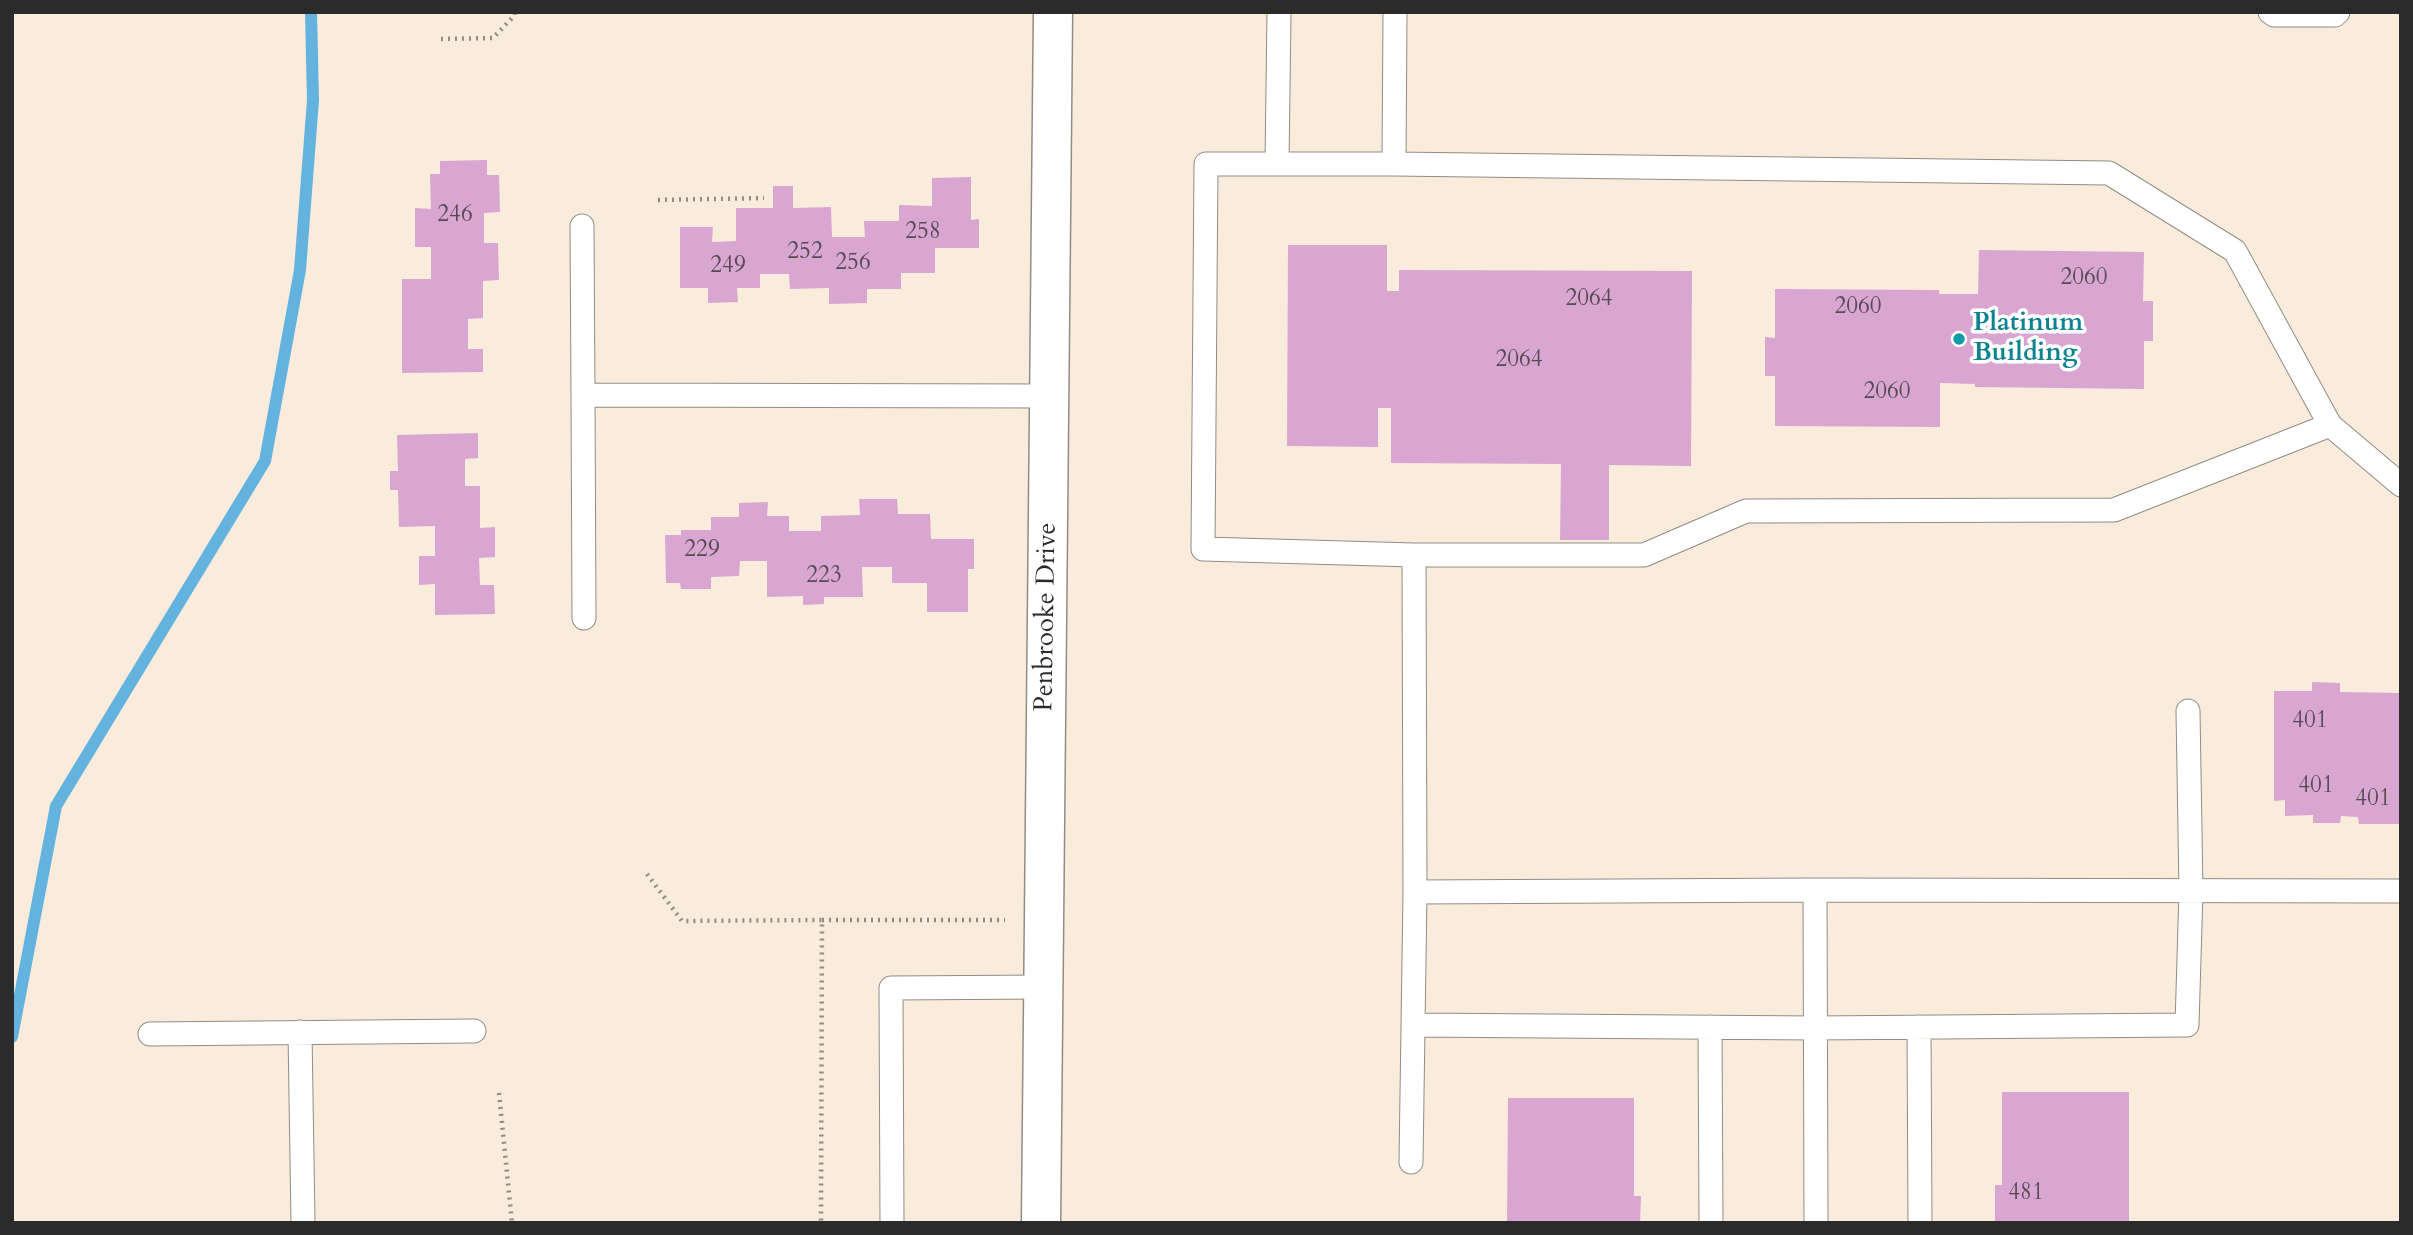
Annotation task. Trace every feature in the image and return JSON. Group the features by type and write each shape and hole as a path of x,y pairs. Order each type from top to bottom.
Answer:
{"street":[{"name":"Penbrooke Drive","path":"1041,1223 1053,12"}],"lane":[{"path":"1277,164 1279,12"},
{"path":"1394,164 1395,12"},
{"path":"2270,12 2274,15 2335,15 2338,12"},
{"path":"2330,425 2114,510 1746,511 1644,555 1414,555 1203,549 1206,164 2109,173 2235,251 2330,425 2401,485"},
{"path":"582,226 584,618"},
{"path":"583,395 1049,396"},
{"path":"1411,1162 1415,892 1414,555"},
{"path":"1414,1025 1815,1028 2187,1025 2191,891 2188,711"},
{"path":"1815,890 1816,1223"},
{"path":"1415,892 2401,891"},
{"path":"892,1223 891,988 1044,987"},
{"path":"1710,1027 1711,1223"},
{"path":"1919,1027 1920,1223"},
{"path":"150,1034 474,1031"},
{"path":"300,1032 303,1223"}],"path":[{"path":"441,38 493,38 515,12"},
{"path":"658,200 764,198"},
{"path":"647,874 682,921 1006,920"},
{"path":"821,1223 822,920"},
{"path":"499,1093 512,1223"}],"building":[{"path":"487,160 487,175 499,175 500,212 484,213 484,243 498,243 499,280 483,281 483,318 468,319 468,349 483,349 483,372 402,373 402,279 431,279 431,247 415,247 415,208 431,209 430,174 440,174 440,161"},
{"path":"971,177 971,220 979,219 979,248 935,248 935,273 901,273 901,289 867,289 867,303 829,304 829,288 790,289 789,274 760,274 760,288 737,288 738,302 708,303 708,288 680,288 680,227 713,227 712,242 736,241 736,208 773,208 773,186 793,186 793,208 831,207 832,237 865,237 864,221 899,221 899,205 932,206 932,178"},
{"path":"1288,245 1387,245 1387,291 1399,291 1399,270 1692,271 1691,466 1609,465 1609,540 1560,540 1561,464 1391,463 1391,408 1378,408 1378,447 1287,446"},
{"name":"Platinum Building","path":"1979,250 2144,252 2143,301 2153,301 2153,341 2144,341 2144,389 1975,387 1975,384 1940,383 1940,427 1775,426 1775,376 1765,376 1765,337 1775,338 1775,289 1939,290 1939,294 1978,294"},
{"path":"478,433 478,458 465,459 465,486 480,486 480,528 495,527 495,557 479,558 480,585 494,585 495,614 435,615 435,584 419,585 419,556 435,556 435,526 399,527 398,490 390,490 390,471 398,471 397,435"},
{"path":"859,499 897,499 898,514 930,514 931,539 974,539 974,569 968,569 968,612 927,612 927,583 892,583 892,567 862,567 863,597 824,597 824,604 803,605 803,596 767,597 767,561 740,561 739,576 711,577 711,589 681,589 680,583 666,583 665,535 681,535 681,530 711,530 711,517 739,517 739,503 768,502 767,516 789,516 789,531 821,531 821,516 860,515"},
{"path":"2312,682 2340,683 2340,692 2401,693 2401,824 2359,824 2358,817 2341,816 2340,823 2313,823 2313,815 2285,816 2285,800 2274,801 2274,691 2312,691"},
{"path":"2002,1092 2129,1092 2129,1223 1995,1223 1995,1185 2002,1185"},
{"path":"1508,1098 1634,1098 1634,1196 1641,1196 1640,1223 1507,1223"}],"waterway":[{"path":"12,1037 56,806 265,461 300,270 313,100 311,12"}],"place":[{"name":"Platinum Building","path":"1959,339"}]}
